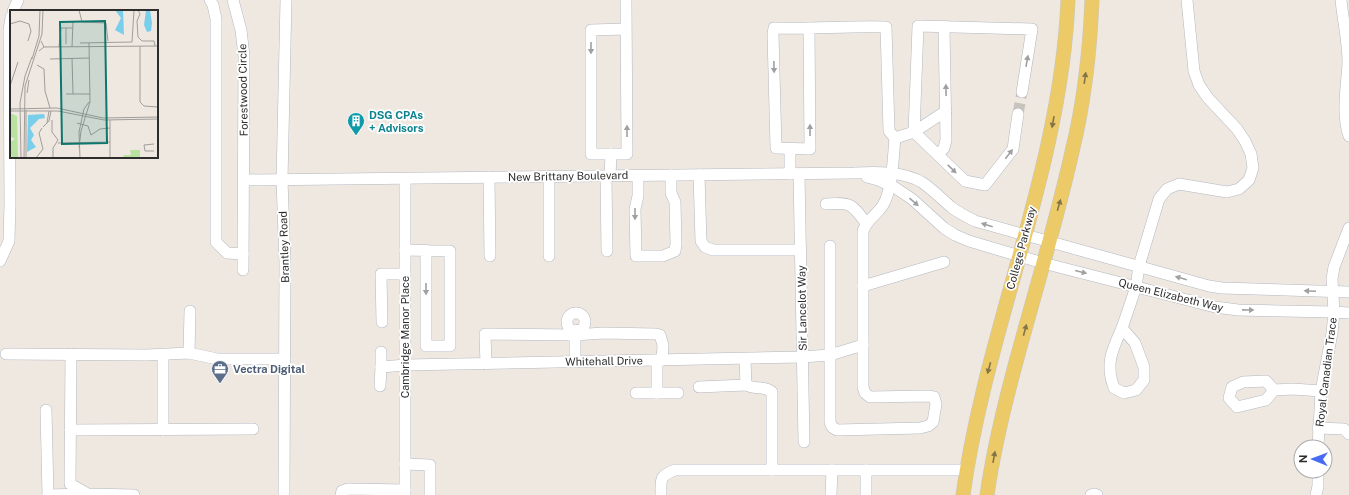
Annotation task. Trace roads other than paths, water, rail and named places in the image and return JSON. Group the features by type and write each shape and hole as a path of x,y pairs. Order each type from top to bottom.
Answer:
{"main road":[{"name":"College Parkway","path":"962,495 976,419 1024,235 1040,181 1053,125 1062,71 1068,0"},
{"path":"987,495 998,434 1073,151 1081,110 1088,55 1092,0"}],"street":[{"path":"13,10 18,0"},
{"path":"210,0 213,5 216,19 216,242 227,253 243,254"},
{"name":"Forestwood Circle","path":"233,0 241,30 244,56 243,270"},
{"name":"Brantley Road","path":"284,495 285,263 282,180 286,0"},
{"path":"626,0 627,154 591,154 591,30 626,28"},
{"path":"1122,328 1136,343 1144,367 1144,380 1136,390 1124,393 1114,388 1109,376 1110,362 1113,348 1122,328 1136,287 1139,266 1159,199 1167,189 1179,184 1227,192 1239,189 1249,180 1253,168 1251,154 1237,128 1208,98 1199,85 1194,71 1187,0"},
{"path":"1341,0 1348,61 1345,122 1349,136"},
{"path":"0,261 9,241 5,200 4,38 10,20"},
{"path":"809,29 810,149 776,148 774,28 809,29 855,26 886,27 889,131 895,138 890,179 883,205 866,223 863,231 863,386 865,393 870,397 934,397 936,404 933,422 928,426 920,428 837,430 832,427 830,422 830,246"},
{"path":"1018,114 1013,148 985,185 965,181 914,132 918,26 1032,29 1022,92"},
{"path":"938,155 944,148 946,140 944,26"},
{"path":"895,138 914,132 946,111"},
{"name":"Sir Lancelot Way","path":"790,149 794,174 801,250 804,442"},
{"path":"607,251 608,176 611,154"},
{"name":"New Brittany Boulevard","path":"282,180 854,173 878,180 912,178 923,183 952,208 964,216 975,221 1049,241"},
{"path":"638,176 638,196 635,209 636,256 663,256 675,251 676,244 675,202 671,193 671,175"},
{"path":"699,175 700,241 705,247 713,250 801,250"},
{"path":"489,177 490,256"},
{"path":"549,177 549,256"},
{"name":"Cambridge Manor Place","path":"405,179 405,492"},
{"name":"New Brittany Boulevard","path":"890,179 938,223 955,235 1043,263"},
{"path":"244,180 282,180"},
{"path":"826,204 848,204 855,208 866,223"},
{"name":"Royal Canadian Trace","path":"1318,439 1321,391 1332,333 1334,312 1332,291 1334,267 1349,228"},
{"name":"Queen Elizabeth Way","path":"1049,241 1222,288 1349,292"},
{"path":"405,250 426,250 450,251 450,346 426,346 426,250"},
{"path":"863,286 944,262"},
{"name":"Queen Elizabeth Way","path":"1043,263 1226,309 1334,312 1349,314"},
{"path":"382,322 381,274 405,274"},
{"path":"189,353 190,310"},
{"path":"575,332 575,362"},
{"path":"486,364 486,334 575,332 656,334 660,336 662,345 657,393"},
{"name":"Whitehall Drive","path":"381,367 406,365 802,358 830,355 863,345"},
{"path":"380,386 381,352"},
{"path":"6,354 147,356 189,353 217,359 285,359"},
{"path":"71,354 70,484 88,494"},
{"path":"162,355 163,430"},
{"path":"745,359 746,385"},
{"path":"698,387 746,385 750,388 767,388 772,392 772,470"},
{"path":"1274,390 1293,389 1321,391"},
{"path":"636,393 678,393"},
{"path":"46,410 48,495 134,495"},
{"path":"1318,428 1347,428"},
{"path":"70,430 253,429"},
{"path":"405,464 430,464 430,495"},
{"path":"661,495 660,480 665,474 675,470 966,470"},
{"path":"831,495 832,470"},
{"path":"866,470 866,495"},
{"path":"1318,479 1319,492"},
{"path":"341,495 342,492 348,489 405,492"},
{"path":"1091,495 1097,495"}],"tunnel":[{"path":"1018,114 1022,92"}],"place":[{"name":"DSG CPAs + Advisors","path":"356,136"},
{"name":"Vectra Digital","path":"220,384"}]}
